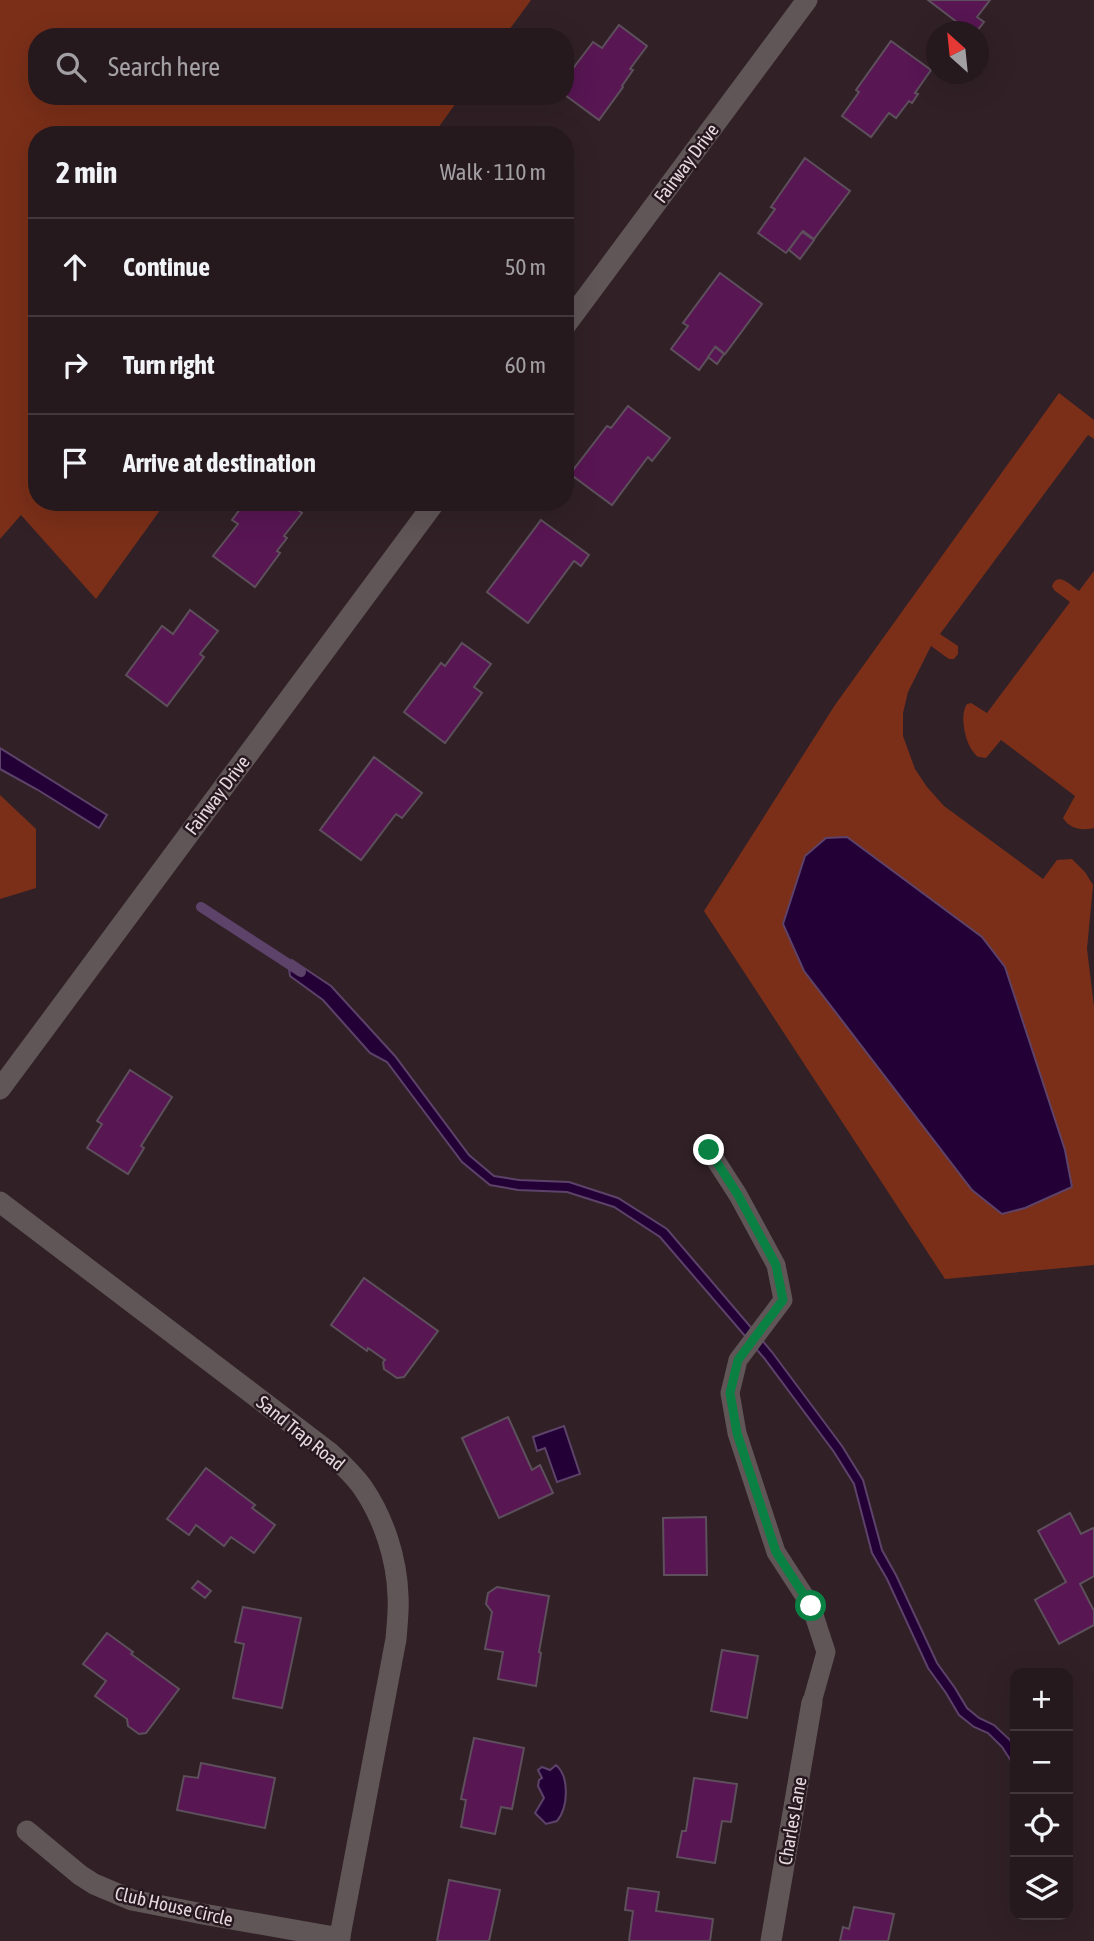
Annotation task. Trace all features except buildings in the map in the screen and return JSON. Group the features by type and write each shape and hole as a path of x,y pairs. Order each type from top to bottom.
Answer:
{"street":[{"name":"Fairway Drive","path":"574,314 807,0"},
{"name":"Fairway Drive","path":"0,1089 428,511"},
{"name":"Sand Trap Road","path":"0,1202 329,1452 362,1487 378,1517 396,1566 396,1639 340,1940"},
{"name":"Charles Lane","path":"771,1941 812,1702"},
{"name":"Club House Circle","path":"27,1831 80,1875 110,1892 132,1900 340,1940"}],"lane":[{"path":"709,1150 738,1195 776,1265 783,1300 738,1360 730,1393 737,1433 776,1552 811,1606 826,1653 812,1702"}],"shaded area":[{"path":"0,0 531,0 511,28 28,28 28,105 455,105 439,126 28,126 28,511 160,511 96,599 21,515 0,539"},
{"path":"1059,393 1094,420 1094,439 1088,435 940,634 958,646 958,654 954,659 949,659 931,646 908,692 903,713 903,736 915,769 944,806 1043,879 1057,860 1072,859 1093,885 1087,949 1094,1007 1094,1265 945,1279 704,911 835,705","holes":["847,837 982,937 1072,1187 1025,1208 826,838"]},
{"path":"1094,571 1094,828 1085,829 1073,827 1063,818 1075,796 1001,740 986,758 976,755 966,737 963,715 967,704 971,703 987,713 1070,602 1054,590 1052,586 1055,582 1061,579 1079,591"},
{"path":"0,748 107,815 99,828 0,769"},
{"path":"0,795 36,829 36,888 0,899"},
{"path":"847,837 982,937 1005,967 1065,1150 1072,1187 1025,1208 1002,1214 972,1190 804,971 783,924 805,856 826,838"},
{"path":"292,960 331,986 395,1056 469,1155 494,1176 569,1182 618,1198 667,1229 772,1352 842,1446 863,1480 882,1550 937,1663 967,1708 994,1725 1010,1740 1010,1759 988,1733 974,1727 959,1715 928,1668 887,1579 872,1553 854,1484 834,1452 764,1358 660,1237 614,1207 567,1192 518,1190 490,1185 462,1162 387,1062 370,1053 323,1000 290,976"},
{"path":"564,1426 580,1474 557,1482 545,1448 537,1451 533,1437"},
{"path":"556,1765 564,1777 565,1801 557,1821 546,1824 535,1813 544,1798 538,1786 542,1778 538,1770 542,1767 550,1770"}],"waterway":[{"path":"201,907 301,972"}],"route":[{"path":"709,1150 738,1195 776,1265 783,1300 738,1360 730,1393 737,1433 776,1552 811,1606"}]}
